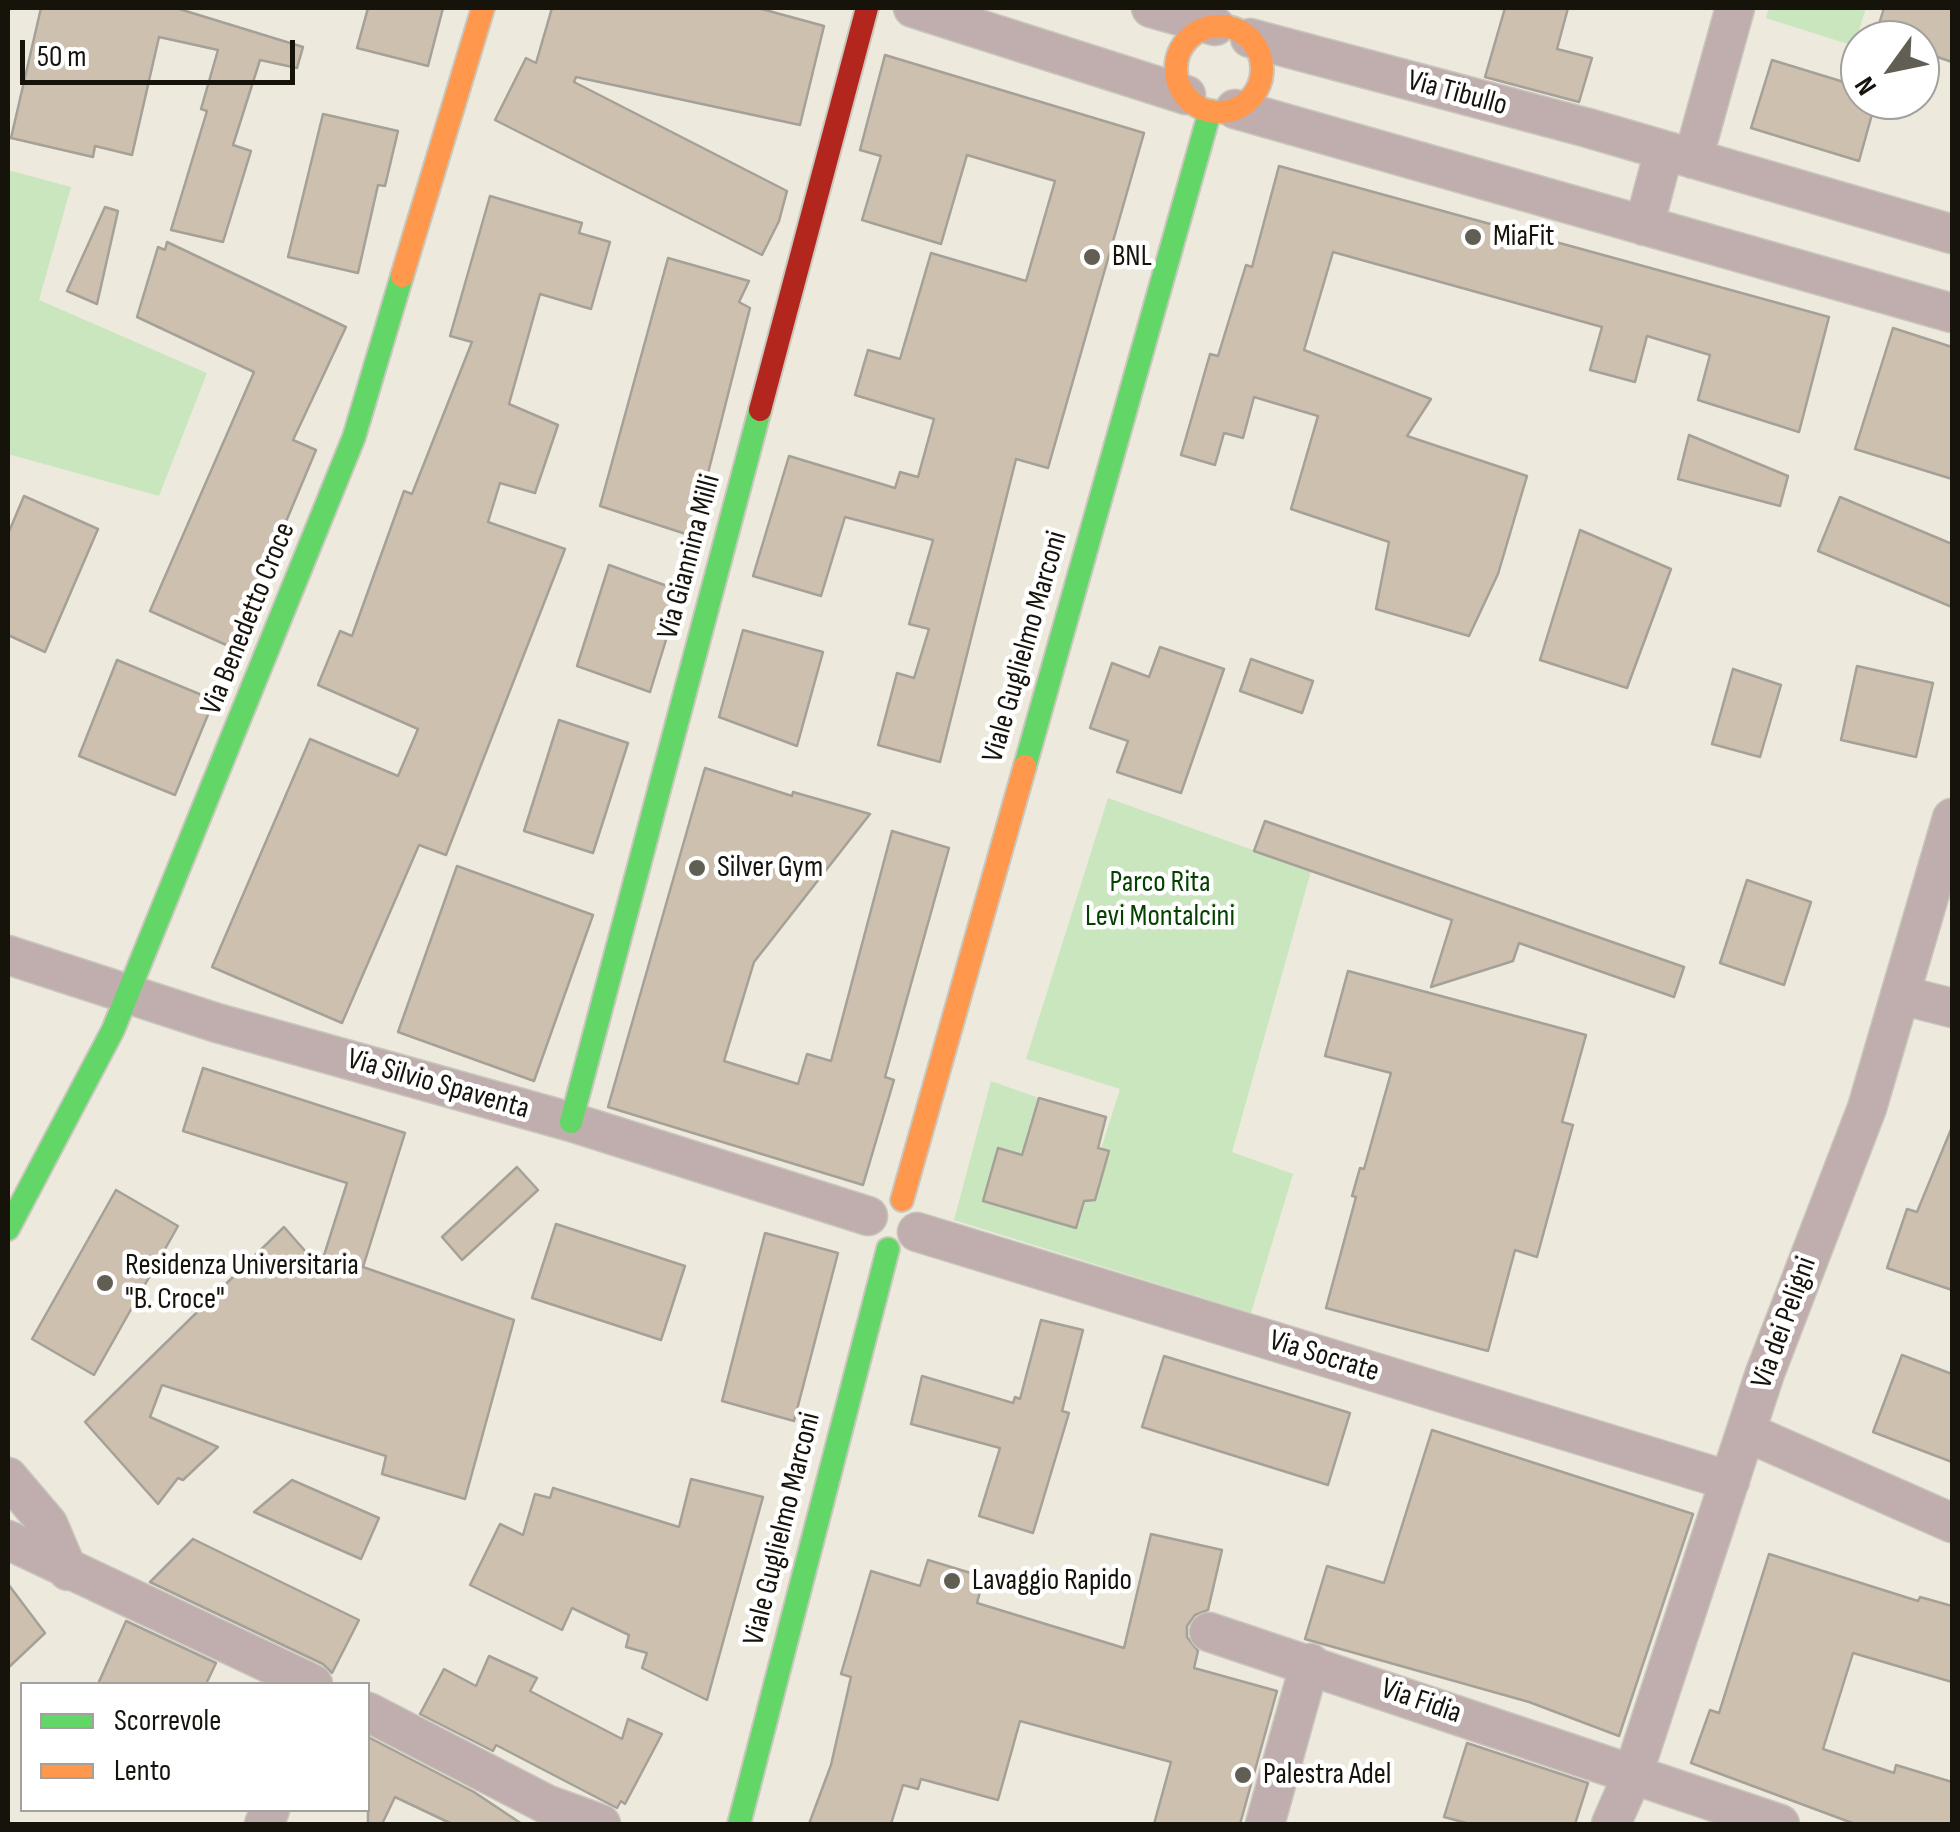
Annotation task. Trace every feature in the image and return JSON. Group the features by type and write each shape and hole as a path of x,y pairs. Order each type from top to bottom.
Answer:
{"street":[{"name":"Via Benedetto Croce","path":"8,1229 106,1048 354,437 483,8"},
{"name":"Via Giannina Milli","path":"571,1122 867,8"},
{"path":"913,8 1210,105 1952,313"},
{"name":"Via Tibullo","path":"1151,8 1234,25 1952,234"},
{"path":"1644,226 1679,155 1735,8"},
{"path":"1234,25 1262,60 1260,84 1254,94 1210,105 1177,74 1180,52 1194,34 1234,25"},
{"name":"Viale Guglielmo Marconi","path":"739,1824 894,1224 1210,105"},
{"name":"Via dei Peligni","path":"1611,1824 1632,1774 1746,1432 1867,1108 1952,818"},
{"name":"Via Silvio Spaventa","path":"8,955 571,1122 894,1224"},
{"path":"1901,995 1952,1008"},
{"name":"Via Socrate","path":"894,1224 1730,1482"},
{"path":"1746,1432 1952,1523"},
{"path":"8,1477 48,1524 68,1570"},
{"path":"8,1540 309,1682"},
{"name":"Via Fidia","path":"1209,1632 1780,1824"},
{"path":"1266,1824 1310,1664"},
{"path":"370,1713 546,1804 601,1824"}],"green space":[{"path":"1769,8 1866,8 1862,20 1840,20 1840,42 1766,18"},
{"path":"8,170 71,187 39,300 207,373 159,496 8,454"},
{"name":"Parco Rita Levi Montalcini","path":"1108,798 1311,871 1232,1152 1293,1174 1251,1313 954,1220 991,1081 1039,1098 1022,1155 998,1149 983,1201 1076,1228 1120,1089 1026,1059"}],"building":[{"path":"41,8 176,8 303,47 297,68 260,60 233,145 251,151 223,242 171,230 207,111 201,109 218,50 159,37 132,155 95,146 93,157 11,138"},
{"path":"368,8 443,8 428,66 357,48"},
{"path":"552,8 758,8 824,26 800,125 576,77 574,82 787,191 779,221 762,255 495,120 526,58 536,63"},
{"path":"1505,8 1568,8 1557,49 1592,58 1579,102 1485,77"},
{"path":"1884,8 1952,8 1952,62 1940,58 1940,20 1880,20"},
{"path":"885,55 1144,133 1048,468 1016,459 940,762 878,745 897,673 914,678 929,629 909,624 933,540 845,517 821,596 753,576 789,456 895,488 900,472 918,477 934,419 855,395 868,350 900,359 931,253 1026,281 1055,181 967,155 941,244 862,220 881,156 860,150"},
{"path":"1772,60 1840,81 1840,120 1870,120 1859,161 1751,128"},
{"path":"323,114 398,131 385,186 378,185 358,273 288,257"},
{"path":"1279,166 1829,317 1799,432 1698,400 1710,355 1647,336 1635,382 1590,370 1602,327 1333,252 1304,350 1431,399 1407,436 1527,476 1498,574 1469,636 1376,609 1389,542 1291,509 1318,416 1254,397 1243,438 1224,433 1215,465 1181,455 1210,354 1218,356 1246,265 1252,267"},
{"path":"490,196 582,223 579,233 610,242 591,309 540,294 509,404 558,425 535,493 500,483 488,522 565,549 446,855 419,845 342,1023 212,967 310,739 398,776 418,729 318,685 340,631 352,636 404,491 412,494 472,342 450,336"},
{"path":"105,207 118,211 97,304 67,291"},
{"path":"167,242 346,327 293,440 316,450 233,648 150,611 254,372 137,317 158,247 165,250"},
{"path":"668,258 749,281 739,302 750,308 692,536 600,506"},
{"path":"1893,328 1952,347 1952,479 1855,449"},
{"path":"1689,435 1788,476 1780,506 1678,479"},
{"path":"24,496 98,529 45,652 8,635 8,534"},
{"path":"1840,497 1952,544 1952,607 1818,551"},
{"path":"1580,530 1671,569 1627,688 1540,660"},
{"path":"609,565 681,591 650,692 577,666"},
{"path":"743,630 823,652 797,746 719,717"},
{"path":"1160,647 1224,669 1181,793 1117,772 1128,741 1090,728 1112,663 1149,677"},
{"path":"1251,659 1313,681 1302,713 1240,691"},
{"path":"117,660 214,700 175,795 79,756"},
{"path":"1857,666 1933,683 1916,757 1841,740"},
{"path":"1733,669 1781,685 1760,757 1712,744"},
{"path":"559,720 628,743 593,853 524,831"},
{"path":"705,768 792,796 793,792 870,814 754,962 724,1061 798,1084 807,1054 831,1061 892,831 949,848 885,1077 894,1080 863,1185 608,1107"},
{"path":"1265,821 1684,967 1674,997 1519,943 1513,961 1431,987 1452,920 1254,851"},
{"path":"457,866 593,915 534,1081 398,1032"},
{"path":"1747,880 1811,902 1784,985 1720,963"},
{"path":"1348,971 1586,1035 1562,1122 1573,1125 1537,1257 1515,1250 1488,1351 1326,1308 1356,1197 1352,1196 1360,1168 1364,1169 1391,1073 1325,1056"},
{"path":"203,1068 405,1133 363,1267 514,1320 465,1499 382,1474 386,1456 162,1385 150,1417 218,1447 183,1480 178,1478 158,1504 85,1422 284,1227 320,1268 347,1183 183,1131"},
{"path":"1039,1098 1106,1117 1098,1148 1109,1151 1095,1200 1084,1201 1076,1228 983,1201 998,1148 1022,1155"},
{"path":"1952,1127 1952,1290 1887,1268 1907,1209 1917,1212"},
{"path":"517,1167 538,1190 462,1260 442,1237"},
{"name":"Residenza Universitaria \"B. Croce\"","path":"116,1190 178,1226 94,1375 32,1339"},
{"path":"556,1224 685,1266 661,1340 532,1298"},
{"path":"765,1233 838,1253 794,1421 722,1401"},
{"path":"1041,1320 1083,1330 1062,1411 1069,1413 1033,1533 979,1516 1000,1448 911,1424 922,1376 1013,1403 1015,1397 1020,1399"},
{"path":"1902,1355 1952,1374 1952,1462 1873,1432"},
{"path":"1164,1356 1350,1413 1328,1485 1142,1427"},
{"path":"1432,1430 1693,1514 1619,1736 1529,1702 1305,1639 1327,1566 1384,1583"},
{"path":"691,1479 763,1497 707,1700 642,1668 647,1653 626,1647 629,1635 572,1608 562,1630 470,1585 500,1524 523,1535 535,1494 550,1498 553,1488 679,1527"},
{"path":"292,1480 379,1518 361,1559 254,1512"},
{"path":"1151,1534 1222,1550 1208,1610 1195,1615 1187,1626 1187,1637 1198,1651 1194,1668 1277,1691 1240,1824 1154,1824 1171,1762 1020,1721 998,1800 921,1779 918,1789 903,1785 891,1824 809,1824 831,1765 851,1677 841,1674 871,1571 920,1586 928,1560 984,1577 977,1603 1124,1648"},
{"path":"193,1539 359,1620 332,1673 323,1664 150,1582"},
{"path":"1769,1554 1918,1601 1920,1597 1952,1606 1952,1682 1853,1653 1823,1749 1894,1773 1896,1765 1952,1782 1952,1824 1855,1824 1691,1763 1710,1710 1719,1713"},
{"path":"8,1584 45,1633 8,1668"},
{"path":"126,1621 216,1663 207,1682 99,1682"},
{"path":"489,1656 537,1678 530,1691 622,1739 628,1719 662,1734 625,1804 621,1801 617,1808 496,1745 493,1751 420,1714 444,1669 476,1686"},
{"path":"370,1738 474,1792 522,1824 452,1824 395,1797 382,1824 368,1824"},
{"path":"1467,1743 1588,1783 1575,1824 1470,1824 1444,1817"}],"traffic: fast":[{"path":"1025,766 1210,111"},
{"path":"8,1229 113,1030 354,437 402,276"},
{"path":"571,1122 760,410"},
{"path":"739,1824 888,1249"}],"traffic: slow":[{"path":"402,276 483,8"},
{"path":"1219,26 1243,33 1255,45 1262,69 1255,93 1243,105 1219,112 1195,105 1183,93 1176,69 1183,45 1195,33 1219,26"},
{"path":"902,1200 1025,766"}],"traffic: jam":[{"path":"760,410 867,8"}],"place":[{"name":"MiaFit","path":"1473,237"},
{"name":"BNL","path":"1092,257"},
{"name":"Silver Gym","path":"697,868"},
{"name":"Residenza Universitaria \"B. Croce\"","path":"105,1283"},
{"name":"Lavaggio Rapido","path":"952,1581"},
{"name":"Palestra Adel","path":"1243,1775"}]}
